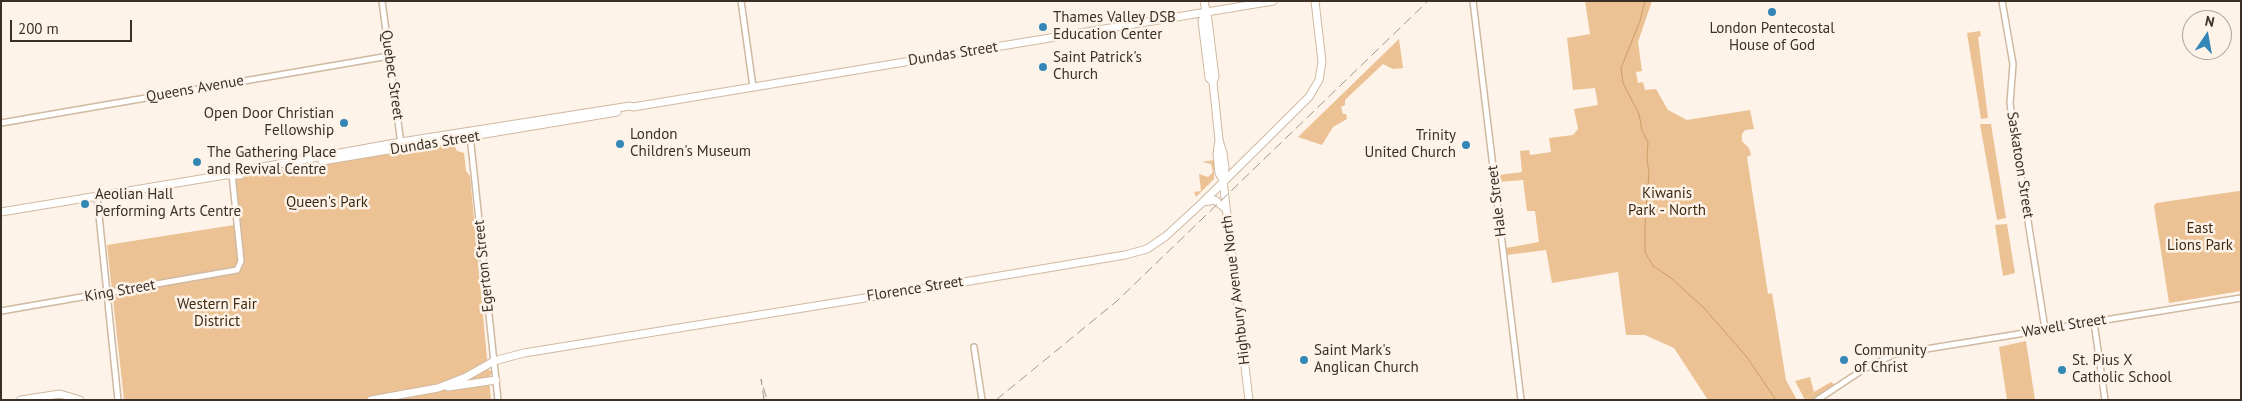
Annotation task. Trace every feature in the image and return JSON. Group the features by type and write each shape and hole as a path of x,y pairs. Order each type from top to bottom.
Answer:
{"main road":[{"name":"Highbury Avenue North","path":"1204,1 1214,69 1215,78 1213,82 1219,140 1225,168 1223,181 1249,400"},
{"name":"Dundas Street","path":"470,135 570,115 632,107 1273,1"},
{"name":"Florence Street","path":"371,400 438,388 494,361 524,352 1125,255 1147,249 1166,236 1203,202 1309,97 1319,80 1322,62 1315,1"},
{"name":"Dundas Street","path":"1,212 235,174 240,175 401,145 557,122 631,109 632,107"},
{"path":"557,122 570,115"},
{"path":"1203,202 1215,200 1226,208"},
{"path":"438,388 496,380"},
{"path":"21,400 60,394 80,400"}],"street":[{"name":"Quebec Street","path":"382,1 401,145"},
{"path":"741,1 753,87"},
{"name":"Hale Street","path":"1474,1 1522,400"},
{"name":"Saskatoon Street","path":"2002,1 2013,64 2010,103 2012,119 2045,329"},
{"name":"Queens Avenue","path":"1,122 389,56"},
{"name":"Egerton Street","path":"470,135 498,400"},
{"name":"King Street","path":"1,311 230,273 239,269 241,260 235,174"},
{"path":"97,196 118,400"},
{"name":"Wavell Street","path":"1817,400 1887,357 1902,353 2241,298"},
{"path":"2094,322 2105,400"},
{"path":"974,348 982,400"}],"green space":[{"name":"Kiwanis Park - North","path":"1585,1 1652,1 1638,42 1642,71 1636,72 1638,83 1643,82 1645,90 1656,89 1668,110 1687,120 1750,110 1754,129 1745,130 1742,134 1742,141 1749,148 1751,155 1747,157 1768,294 1772,293 1786,380 1797,400 1708,400 1674,348 1645,335 1626,335 1618,272 1552,283 1546,250 1507,255 1506,248 1539,242 1535,211 1527,211 1523,180 1498,182 1499,175 1522,172 1520,151 1529,150 1530,155 1551,152 1549,138 1573,135 1578,129 1574,109 1598,105 1595,88 1573,90 1567,38 1590,34"},
{"path":"1980,31 1981,36 1978,37 1988,118 1981,119 1967,33"},
{"path":"1399,39 1403,68 1393,69 1383,64 1345,100 1345,105 1341,107 1347,119 1333,127 1322,145 1298,137"},
{"path":"1980,124 1991,124 2006,218 1997,220"},
{"name":"Western Fair District","path":"453,143 457,151 464,153 466,171 470,176 488,369 492,372 489,379 491,400 124,400 107,245 240,224 235,178 388,153 389,155"},
{"path":"1214,160 1214,179 1196,197 1194,192 1201,191 1199,174 1208,177 1213,172 1211,164 1202,162"},
{"name":"East Lions Park","path":"2241,192 2241,291 2169,303 2154,206 2156,203"},
{"path":"2007,224 2015,273 2003,276 1995,225"},
{"path":"2026,341 2035,400 2007,400 1999,347"},
{"path":"1810,377 1814,392 1831,382 1835,385 1812,400 1805,400 1795,381"}],"waterway":[{"path":"1645,1 1640,21 1621,68 1623,83 1639,114 1642,131 1648,142 1647,159 1649,173 1645,252 1653,266 1671,278 1704,308 1746,356 1776,400"}],"railway":[{"path":"996,400 1117,301 1428,1"},
{"path":"764,400 761,379 767,400"}],"place":[{"name":"London Pentecostal House of God","path":"1772,12"},
{"name":"Thames Valley DSB Education Center","path":"1043,27"},
{"name":"Saint Patrick's Church","path":"1043,67"},
{"name":"Open Door Christian Fellowship","path":"344,123"},
{"name":"London Children's Museum","path":"620,144"},
{"name":"Trinity United Church","path":"1466,145"},
{"name":"The Gathering Place and Revival Centre","path":"197,162"},
{"name":"Aeolian Hall Performing Arts Centre","path":"85,204"},
{"name":"Saint Mark's Anglican Church","path":"1304,360"},
{"name":"Community of Christ","path":"1844,360"},
{"name":"St. Pius X Catholic School","path":"2062,370"}],"park label":[{"name":"Queen's Park","path":"327,203"}]}
